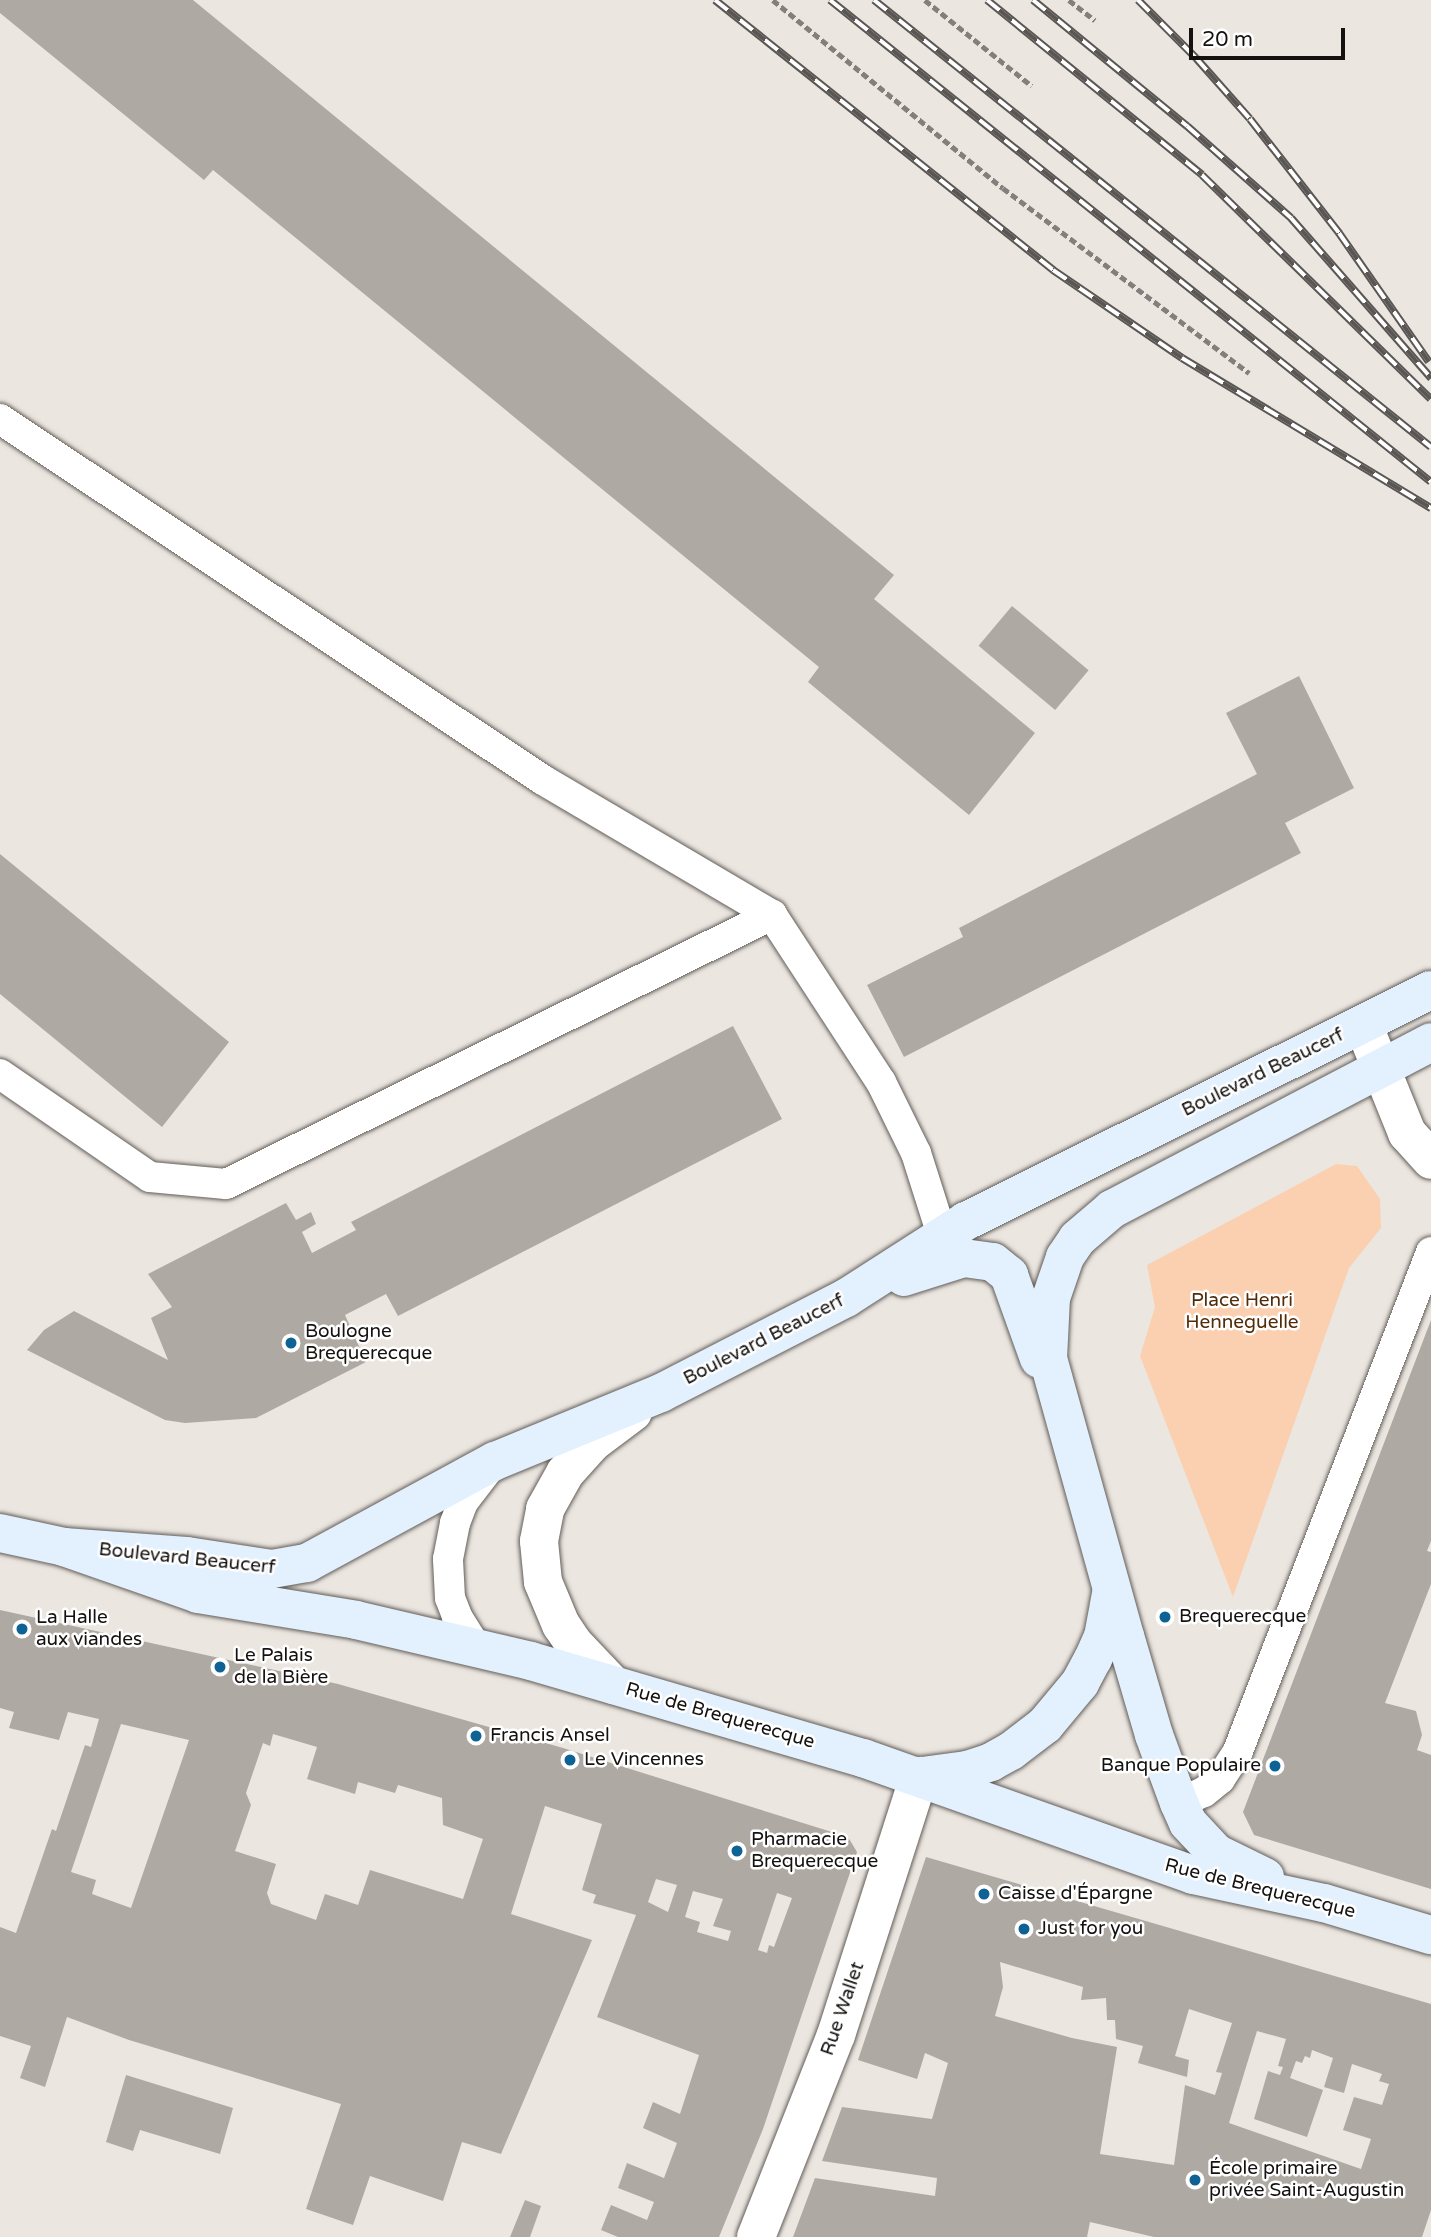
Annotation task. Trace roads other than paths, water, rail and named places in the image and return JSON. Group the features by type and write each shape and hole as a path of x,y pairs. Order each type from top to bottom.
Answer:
{"street":[{"name":"Boulevard Beaucerf","path":"64,1547 187,1556 260,1569 295,1567 323,1556 495,1461 661,1393 946,1249 1074,1166 1431,990"},
{"path":"1363,1024 1408,1133 1431,1160"},
{"path":"1324,1903 1216,1853 1188,1823 1154,1735 1048,1359 1051,1298 1065,1257 1092,1224 1135,1195 1431,1042"},
{"path":"946,1249 985,1259 1003,1268 1009,1275 1062,1412"},
{"path":"613,1685 574,1644 551,1603 540,1563 541,1525 554,1490 578,1456 613,1425 661,1393"},
{"name":"Rue de Brequerecque","path":"0,1533 64,1547 198,1594 356,1620 477,1647 613,1685 919,1776 1193,1875 1324,1903 1431,1935"},
{"path":"919,1776 943,1775 991,1762 1032,1737 1045,1725 1080,1683 1093,1659 1103,1637 1111,1589"},
{"name":"Rue Wallet","path":"756,2237 835,2035 919,1776"}],"lane":[{"path":"0,419 543,780 772,915 881,1082 916,1153 946,1249"},
{"path":"0,1074 150,1177 226,1184 772,915"},
{"path":"1179,1803 1204,1792 1220,1779 1238,1751 1431,1252"},
{"path":"477,1647 457,1616 450,1598 448,1559 455,1523 463,1502 495,1461"}],"railway":[{"path":"715,0 1053,270 1182,358 1431,508"},
{"path":"830,0 1431,482"},
{"path":"874,0 1431,447"},
{"path":"987,0 1202,175 1431,399"},
{"path":"1033,0 1187,126 1291,218 1431,378"},
{"path":"1138,0 1196,58 1250,119 1339,233 1429,362"}],"place":[{"name":"Boulogne Brequerecque","path":"291,1343"},
{"name":"Brequerecque","path":"1165,1617"},
{"name":"La Halle aux viandes","path":"22,1629"},
{"name":"Le Palais de la Bière","path":"220,1667"},
{"name":"Francis Ansel","path":"476,1736"},
{"name":"Le Vincennes","path":"570,1760"},
{"name":"Banque Populaire","path":"1275,1766"},
{"name":"Pharmacie Brequerecque","path":"737,1851"},
{"name":"Caisse d'Épargne","path":"984,1894"},
{"name":"Just for you","path":"1024,1929"},
{"name":"École primaire privée Saint-Augustin","path":"1195,2180"}],"park label":[{"name":"Place Henri Henneguelle","path":"1242,1312"}]}
